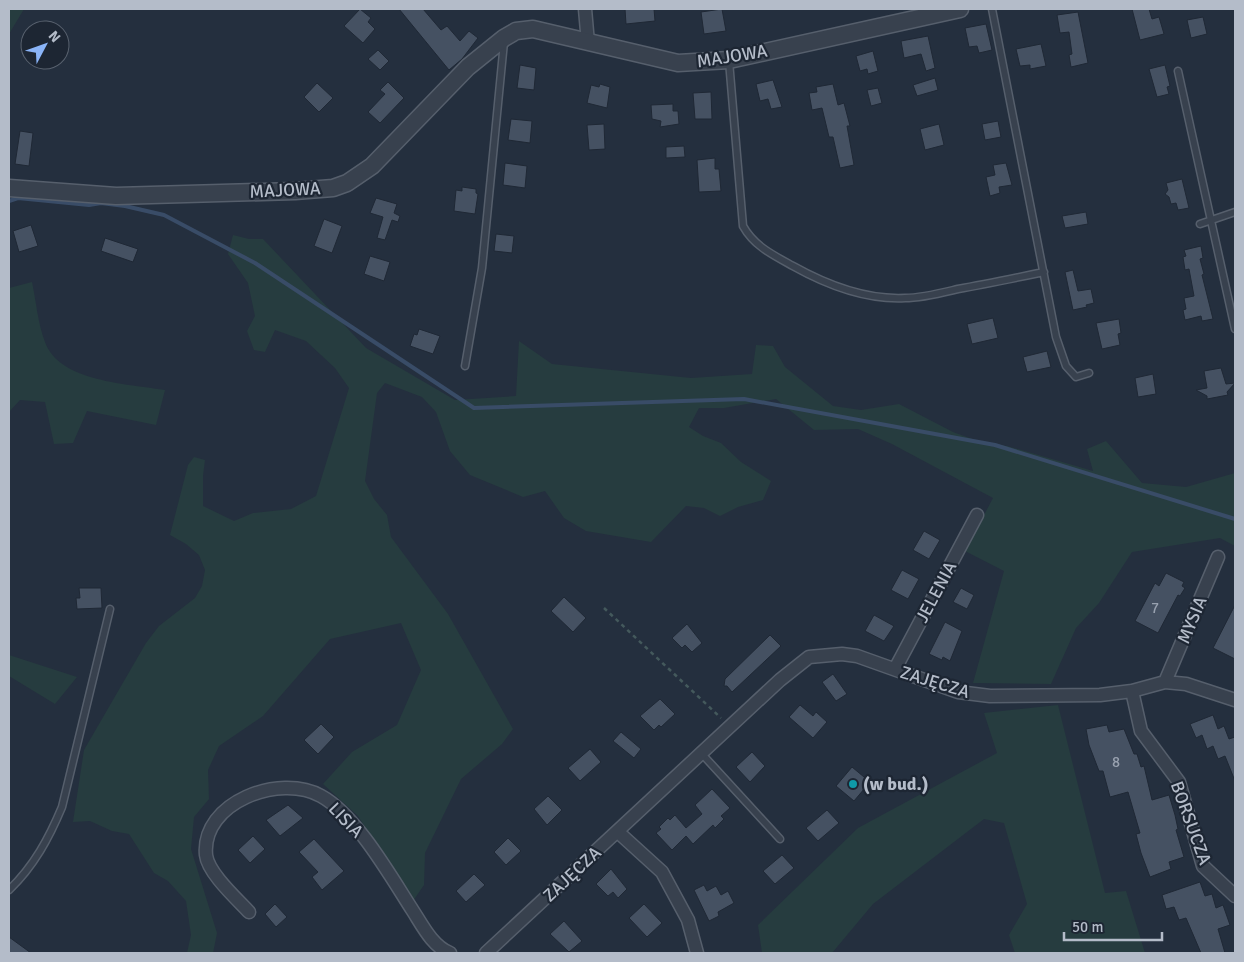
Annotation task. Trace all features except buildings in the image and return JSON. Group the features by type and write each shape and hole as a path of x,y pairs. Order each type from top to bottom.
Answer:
{"street":[{"path":"585,9 588,43"},
{"name":"MAJOWA","path":"9,188 116,196 294,191 333,188 347,183 372,166 468,67 504,38 516,31 533,29 678,63 729,60 960,9"},
{"name":"JELENIA","path":"895,669 977,515"},
{"name":"MYSIA","path":"1165,682 1218,557"},
{"name":"ZAJĘCZA","path":"486,953 702,754 790,670 809,658 842,654 857,656 958,692 990,696 1100,695 1132,691 1165,682 1186,684 1235,700"},
{"name":"BORSUCZA","path":"1132,691 1141,730 1179,782 1203,866 1235,896"},
{"name":"LISIA","path":"249,912 213,871 206,856 207,841 221,816 240,799 257,791 298,788 320,795 337,808 376,855 438,945 450,953"},
{"path":"618,832 662,872 688,920 697,953"}],"lane":[{"path":"992,9 1056,337 1066,366 1076,376 1089,373"},
{"path":"465,366 482,268 504,38"},
{"path":"729,60 743,226 749,236 772,254 838,288 885,298 906,298 936,294 1044,272"},
{"path":"1178,71 1235,329"},
{"path":"1200,224 1235,212"},
{"path":"9,890 37,857 49,837 62,806 110,609"},
{"path":"702,754 780,839"}],"path":[{"path":"604,608 730,727"}],"green space":[{"path":"9,9 24,9 9,34"},
{"path":"233,235 249,239 263,239 366,348 455,400 516,396 519,341 552,364 691,378 752,374 756,345 773,346 785,367 833,406 861,410 899,404 953,432 986,444 1007,446 1093,471 1087,449 1106,441 1142,483 1186,487 1235,473 1235,546 1220,538 1132,552 1099,603 1076,628 1051,684 973,683 1004,571 965,551 993,498 892,444 858,429 814,430 776,399 724,408 699,408 689,427 703,436 721,443 741,462 771,481 763,500 738,507 720,516 704,508 686,506 651,542 586,531 564,518 545,491 523,497 470,475 450,451 436,412 422,397 385,383 377,393 365,481 374,499 387,515 391,537 448,614 513,729 502,744 461,779 425,853 424,885 413,901 358,816 323,784 352,752 397,725 421,670 401,623 330,639 263,716 219,746 208,770 209,799 194,817 191,849 217,933 213,953 187,953 191,935 186,901 168,881 154,873 129,834 112,831 90,821 73,822 84,750 146,643 159,626 195,598 202,586 205,570 199,555 186,544 170,535 188,465 194,457 205,460 203,506 234,521 253,513 291,509 316,496 349,388 335,368 306,341 275,330 265,352 254,350 247,331 255,316 248,283 228,254"},
{"path":"32,282 45,342 53,355 65,366 97,379 165,390 156,425 87,411 73,443 54,444 45,402 20,400 9,412 9,288"},
{"path":"9,655 77,677 55,704 9,676"},
{"path":"1058,705 1105,893 1126,891 1145,953 1015,953 1009,935 1027,904 1004,823 984,819 873,904 832,953 762,953 758,925 858,828 997,753 984,713"}],"waterway":[{"path":"9,201 18,198 89,205 101,203 125,206 164,215 255,263 474,408 744,399 995,445 1235,519"}],"place":[{"name":"(w bud.)","path":"853,784"}]}
